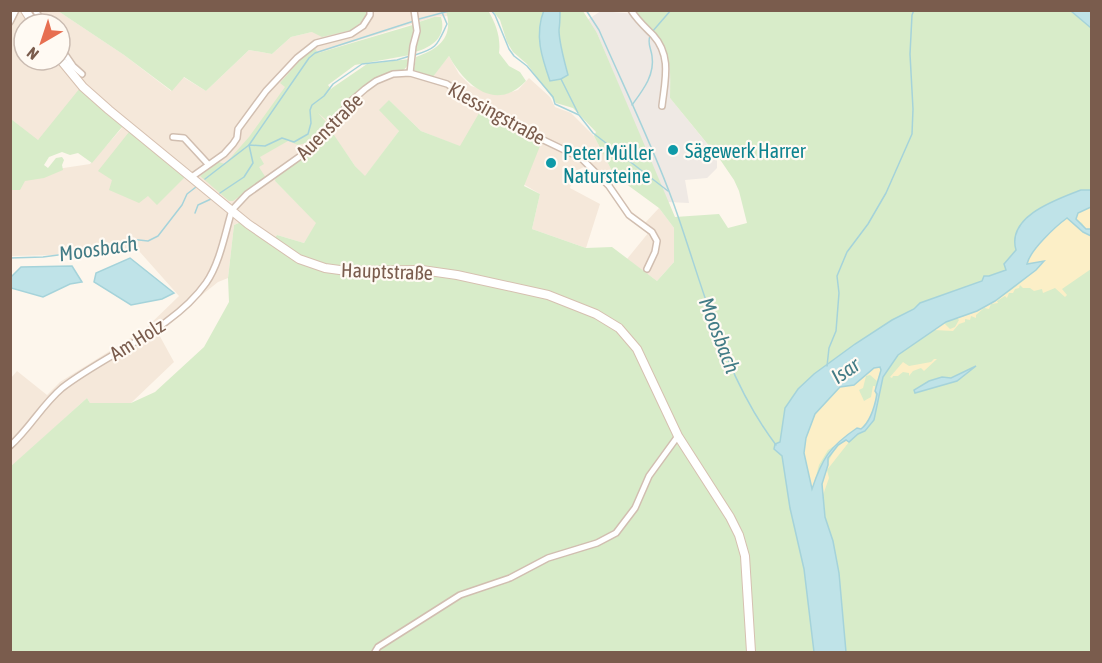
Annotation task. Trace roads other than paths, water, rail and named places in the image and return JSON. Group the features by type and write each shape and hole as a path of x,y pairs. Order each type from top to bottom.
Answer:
{"main road":[{"name":"Hauptstraße","path":"71,72 83,87 232,210 299,259 325,268 347,271 422,270 458,275 548,295 596,314 619,328 637,349 678,436 740,536 745,556 751,652"}],"street":[{"path":"10,22 16,10"},
{"path":"193,177 224,154 233,144 237,138 238,129 266,91 297,58 316,43 351,34 363,26 370,15 370,10"},
{"path":"631,10 661,45 667,64 662,106"},
{"path":"410,73 416,17"},
{"path":"72,65 81,74"},
{"name":"Auenstraße","path":"232,210 247,194 316,145 349,104 365,89 376,81 393,74 410,73"},
{"name":"Klessingstraße","path":"410,73 447,84 508,123 581,158 609,186 629,215 652,232 657,241 655,252 647,269"},
{"path":"173,137 184,138 208,164"},
{"name":"Am Holz","path":"10,446 21,436 43,406 61,389 93,366 169,319 191,300 206,282 213,267 232,210"},
{"path":"375,652 378,647 460,596 510,578 548,558 597,543 616,533 635,508 648,476 678,436"}],"water":[{"path":"544,10 560,11 559,35 568,75 550,81 539,37"},
{"path":"1071,11 1091,11 1091,28"},
{"name":"Isar","path":"1081,190 1091,190 1091,207 1078,213 1076,219 1086,229 1091,229 1091,236 1067,218 1044,239 1029,258 1027,264 1044,261 1036,270 995,301 977,311 946,322 898,355 883,377 874,420 865,431 849,442 846,440 838,445 828,458 822,484 825,517 833,541 839,573 846,652 814,652 804,569 790,508 782,456 774,449 775,444 780,442 785,408 798,389 814,374 892,320 914,309 920,303 982,281 984,276 1006,270 1004,264 1016,250 1015,238 1026,218 1048,204","holes":["880,367 875,391 877,394 875,403 867,422 861,429 857,428 840,441 828,454 819,469 812,489 804,453 806,438 815,414 840,387 854,385 874,368"]},
{"path":"130,258 174,293 162,299 131,305 94,282 96,273"},
{"path":"72,266 82,282 70,284 43,297 11,288 11,277 21,267"},
{"path":"976,366 957,381 915,393 914,390 929,381 942,377 951,378"}],"waterway":[{"name":"Moosbach","path":"415,55 433,48 439,41 447,24 441,10"},
{"name":"Moosbach","path":"491,10 509,49 553,97 555,104 579,115 593,133 668,191"},
{"name":"Moosbach","path":"586,10 599,30 656,159 716,328 741,389 757,418 776,445"},
{"path":"652,32 671,10"},
{"name":"Isar","path":"827,366 829,348 836,331 839,293 837,276 847,252 868,224 886,193 912,134 910,54 914,10"},
{"path":"419,19 449,11"},
{"path":"220,193 244,177 253,163 249,145 309,58 315,53 414,21"},
{"path":"632,105 652,70 650,36"},
{"name":"Moosbach","path":"205,179 249,145 265,146 282,138 294,142 308,134 312,105 324,96 333,84 362,64 397,60 410,56"},
{"path":"561,79 578,113"},
{"name":"Moosbach","path":"10,258 43,257 96,250 130,239 148,241 158,236 182,205 187,194 196,187"},
{"path":"195,213 198,205 211,199"}],"place":[{"name":"Sägewerk Harrer","path":"673,150"},
{"name":"Peter Müller Natursteine","path":"551,163"}]}
